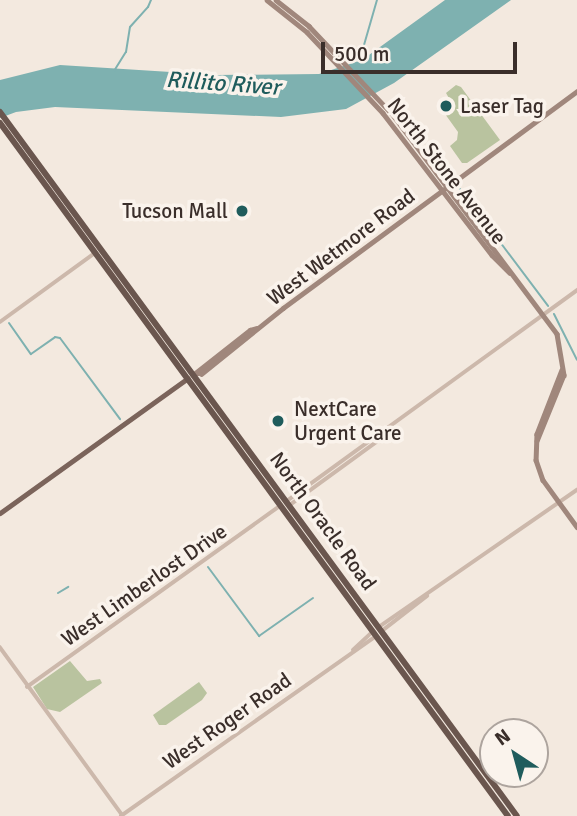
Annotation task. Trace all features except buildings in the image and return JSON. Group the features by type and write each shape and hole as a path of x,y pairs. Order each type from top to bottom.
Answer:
{"highway":[{"name":"North Oracle Road","path":"1,118 7,133 98,250 240,442 313,548 348,585 378,631"},
{"name":"North Oracle Road","path":"1,118 32,155 98,250"},
{"path":"7,133 10,132 32,155"},
{"name":"North Oracle Road","path":"191,376 215,414 264,470 284,506 425,696 508,816"},
{"name":"North Oracle Road","path":"425,696 517,816"}],"main road":[{"name":"North Stone Avenue","path":"267,0 307,32 373,98 449,186 557,334 563,369 560,388 537,441 538,469 577,527"},
{"name":"North Stone Avenue","path":"276,0 309,26 339,62"},
{"name":"West Wetmore Road","path":"0,513 191,376 201,374 258,328 577,91"},
{"name":"North Stone Avenue","path":"373,98 492,255 511,274"}],"street":[{"path":"0,322 98,250"},
{"name":"West Limberlost Drive","path":"27,687 284,506 577,290"},
{"name":"West Limberlost Drive","path":"284,506 337,472 379,437"},
{"path":"363,446 363,452"},
{"path":"337,466 337,472"},
{"name":"West Roger Road","path":"122,816 577,490"},
{"path":"0,646 122,816"}],"green space":[{"path":"456,85 461,87 500,140 467,163 462,163 450,146 457,140 458,132 440,107 450,100 446,93"},
{"path":"70,661 87,681 100,679 102,683 60,712 47,709 33,687"},
{"path":"199,682 207,693 202,700 166,725 159,725 153,715"}],"water":[{"name":"Rillito River","path":"445,0 511,0 394,83 346,109 281,117 55,107 16,112 0,118 0,80 60,65 218,75 319,74 362,60"}],"waterway":[{"path":"114,71 126,52 130,27 151,0"},
{"path":"364,45 377,0"},
{"path":"460,189 490,230"},
{"path":"494,234 548,306"},
{"path":"554,314 577,360"},
{"path":"9,323 31,354 55,337 60,338 120,419"},
{"path":"208,567 259,636 313,598"},
{"path":"58,593 68,587"}],"place":[{"name":"Laser Tag","path":"446,106"},
{"name":"Tucson Mall","path":"242,211"},
{"name":"NextCare Urgent Care","path":"278,421"}]}
